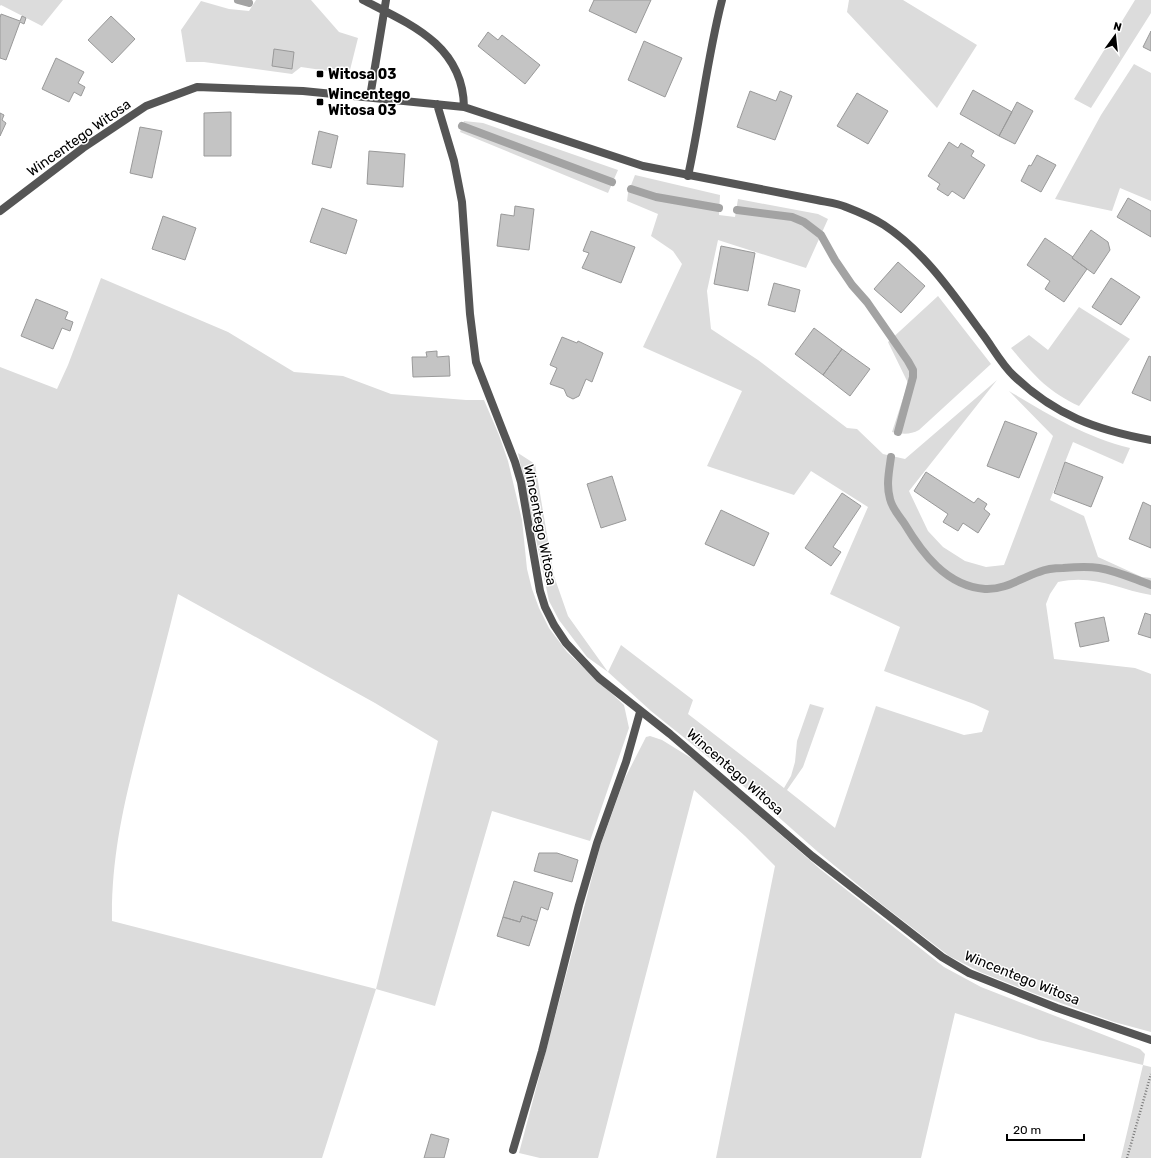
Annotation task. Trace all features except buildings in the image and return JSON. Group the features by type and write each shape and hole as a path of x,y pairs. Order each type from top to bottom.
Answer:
{"street":[{"path":"363,0 421,31 436,43 447,57 457,74 464,94 464,107"},
{"path":"370,97 386,0"},
{"path":"688,176 697,136 713,33 722,0"},
{"name":"Wincentego Witosa","path":"0,211 82,148 146,106 197,87 303,91 438,104 454,160 462,202 470,314 476,362 521,482 540,591 545,607 554,625 566,643 599,678 640,712 670,734 812,856 942,957 969,973 1042,1002 1151,1040"},
{"path":"438,104 464,107 632,163 688,176 845,206 883,225 900,237 925,260 958,301 1012,375 1048,404 1084,423 1110,431 1151,440"},
{"path":"513,1150 542,1051 579,905 598,843 626,762 640,712"}],"path":[{"path":"1127,1158 1151,1074"}],"shaded area":[{"path":"0,0 63,0 42,26 1,5 0,6"},
{"path":"256,0 311,0 339,32 358,38 349,74 301,67 292,74 204,62 186,62 181,30 201,1 229,9 249,11"},
{"path":"849,0 903,0 977,45 937,108 847,12"},
{"path":"1135,0 1151,0 1151,13 1091,108 1074,99"},
{"path":"1134,64 1151,73 1151,201 1120,188 1112,211 1055,199 1101,115"},
{"path":"464,121 483,123 618,170 608,193 460,132"},
{"path":"635,175 720,195 719,215 735,217 738,199 818,214 828,219 806,268 718,240 707,291 711,329 758,360 847,428 857,429 883,454 905,459 997,380 909,491 928,531 943,547 965,561 986,567 1004,565 1053,436 1009,391 1067,424 1098,438 1130,448 1123,464 1073,442 1050,500 1084,516 1098,557 1142,577 1151,578 1151,595 1105,583 1071,580 1058,582 1050,594 1046,604 1054,659 1135,668 1151,674 1151,1032 1114,1022 1038,995 980,972 949,956 880,903 818,852 733,777 651,711 608,672 621,645 693,700 688,714 784,788 791,776 795,762 797,741 810,704 824,708 803,767 787,790 835,828 876,706 964,735 982,732 989,711 974,704 884,671 900,627 830,594 868,507 811,471 794,495 707,466 742,391 643,347 682,264 673,251 651,236 658,214 627,201 628,193"},
{"path":"101,278 228,332 294,372 343,376 391,394 484,400 508,461 522,520 527,569 539,608 549,628 567,652 624,705 629,728 590,841 492,811 435,1006 376,989 322,1158 0,1158 0,367 57,389 68,365","holes":["178,594 375,703 438,741 376,989 112,921 114,871 125,801"]},
{"path":"938,296 991,364 919,430 906,434 892,432 908,383 888,342"},
{"path":"1079,307 1130,339 1079,406 1049,388 1026,366 1011,348 1029,335 1048,350"},
{"path":"518,453 535,464 554,576 568,616 608,672 587,657 559,620 549,601"},
{"path":"650,736 662,740 696,761 820,869 944,967 981,987 1140,1049 1145,1054 1143,1065 1039,1040 955,1013 921,1158 716,1158 775,866 745,836 694,790 598,1158 540,1158 519,1153 600,847 624,780 646,737"},
{"path":"1143,1065 1151,1067 1151,1158 1121,1158"}],"waterway":[{"path":"238,0 249,3"},
{"path":"462,126 612,182"},
{"path":"631,189 656,197 719,208"},
{"path":"737,210 792,217 804,222 821,235 835,260 852,285 867,302 913,370 913,377 898,432"},
{"path":"891,457 888,489 894,509 927,556 947,575 958,582 971,587 992,589 1006,586 1032,574 1045,570 1086,567 1112,571 1151,585"}],"place":[{"name":"Witosa 03","path":"320,74"},
{"name":"Wincentego Witosa 03","path":"320,102"}]}
